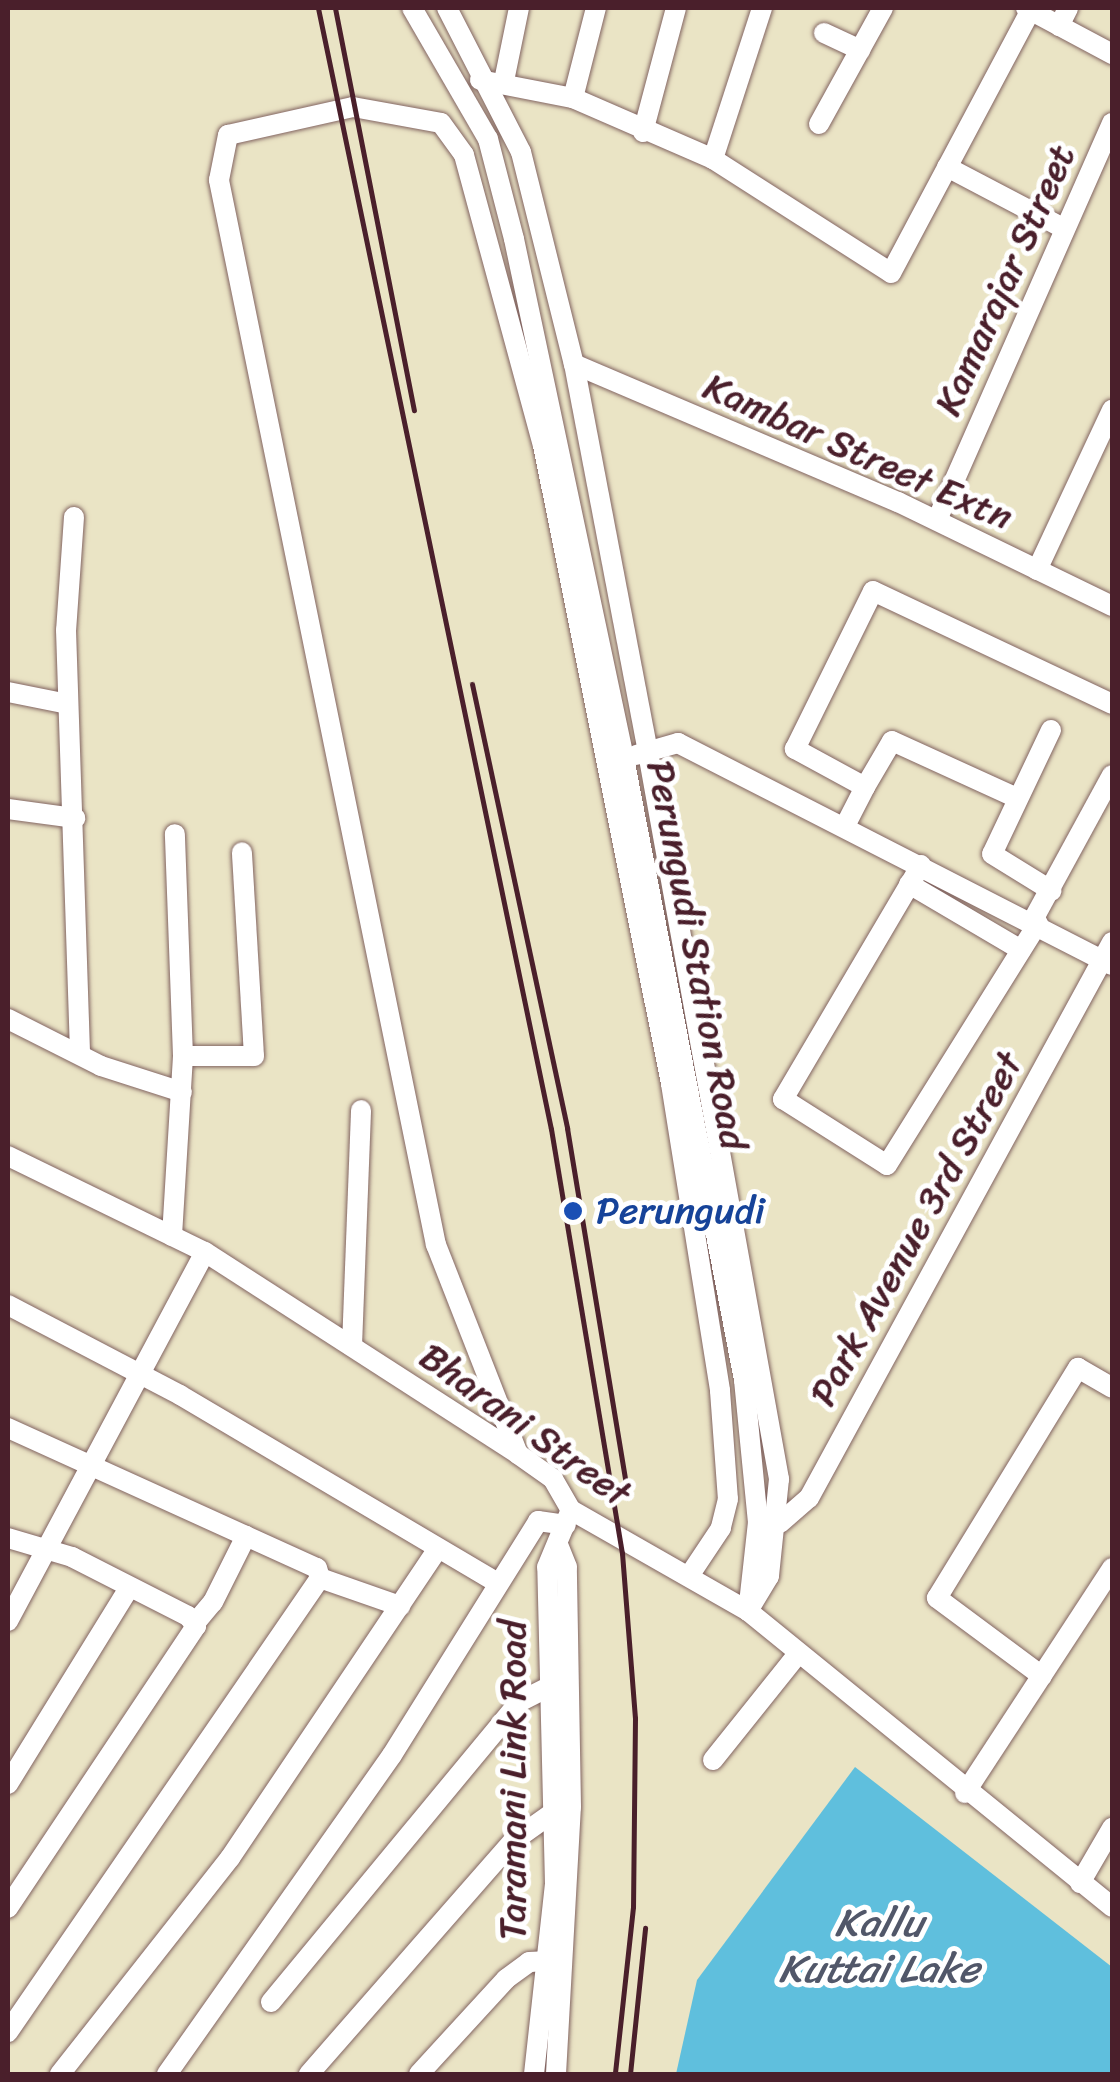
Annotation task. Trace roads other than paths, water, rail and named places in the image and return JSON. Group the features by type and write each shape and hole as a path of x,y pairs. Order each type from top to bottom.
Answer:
{"street":[{"name":"Perungudi Station Road","path":"412,8 488,139 624,758 634,860 744,1380 758,1522 748,1611"},
{"name":"Perungudi Station Road","path":"447,8 494,79 521,152 574,364 648,752 767,1402 780,1523 769,1576 748,1611"},
{"path":"494,79 519,8"},
{"path":"573,98 596,8"},
{"path":"642,132 676,8"},
{"path":"713,160 762,8"},
{"path":"819,124 883,8"},
{"path":"460,90 494,79 573,98 642,132 713,160 891,273 1028,9 1064,16 1112,54"},
{"path":"824,33 860,50"},
{"path":"518,1454 436,1245 218,180 228,135 353,107 440,124 464,155 543,445 634,860 720,1392 728,1499 721,1528 689,1576"},
{"name":"Kamarajar Street","path":"937,520 1112,124"},
{"path":"464,155 488,139"},
{"path":"948,167 1066,230"},
{"name":"Kambar Street Extn","path":"574,364 937,520 1112,606"},
{"path":"1036,570 1112,410"},
{"path":"74,517 68,704 80,1056"},
{"path":"865,787 794,749 873,590 1112,704"},
{"path":"8,692 68,704"},
{"path":"1052,730 1016,798 992,857 1052,891"},
{"path":"845,826 892,741 1016,798"},
{"path":"624,758 678,743 1109,956"},
{"path":"922,864 783,1102 887,1165 1022,950 1112,774"},
{"path":"8,809 74,818"},
{"path":"172,1236 184,1056 175,834"},
{"path":"184,1056 254,1056 242,852"},
{"path":"909,884 1022,950"},
{"name":"Park Avenue 3rd Street","path":"780,1523 809,1498 1109,956"},
{"path":"8,1019 80,1056 182,1092"},
{"path":"352,1346 361,1110"},
{"name":"Bharani Street","path":"8,1156 205,1252 518,1454 553,1479 568,1518 689,1576 748,1611 965,1792 1112,1907"},
{"path":"8,1621 205,1252"},
{"path":"8,1305 140,1375 494,1581"},
{"path":"1042,1676 937,1598 1078,1368 1112,1388"},
{"path":"8,1428 316,1568 320,1578 400,1606"},
{"path":"167,2074 392,1755 494,1581 538,1521 568,1518"},
{"name":"Taramani Link Road","path":"534,2074 549,1961 555,1810 547,1567 568,1518"},
{"path":"8,1908 141,1717 196,1622 213,1602 246,1536"},
{"path":"8,1538 45,1554 72,1558 196,1622"},
{"name":"Taramani Link Road","path":"556,2074 570,1807 567,1567 559,1546"},
{"path":"60,2074 230,1858 438,1548"},
{"path":"965,1792 1112,1568"},
{"path":"8,2032 320,1578"},
{"path":"8,1784 129,1588"},
{"path":"714,1760 798,1654"},
{"path":"271,2002 519,1702 549,1687"},
{"path":"309,2074 513,1841 555,1810"},
{"path":"1080,1883 1112,1828"},
{"path":"419,2074 506,1979 529,1962 549,1961"}],"water":[{"name":"Kallu Kuttai Lake","path":"855,1767 1112,1967 1112,2074 676,2074 697,1980"}],"railway":[{"path":"318,8 551,1129 622,1553 635,1718 633,1907 615,2074"},
{"path":"335,8 414,410"},
{"path":"472,684 567,1128 625,1479"},
{"path":"630,2074 645,1928"}],"place":[{"name":"Perungudi","path":"573,1211"}]}
